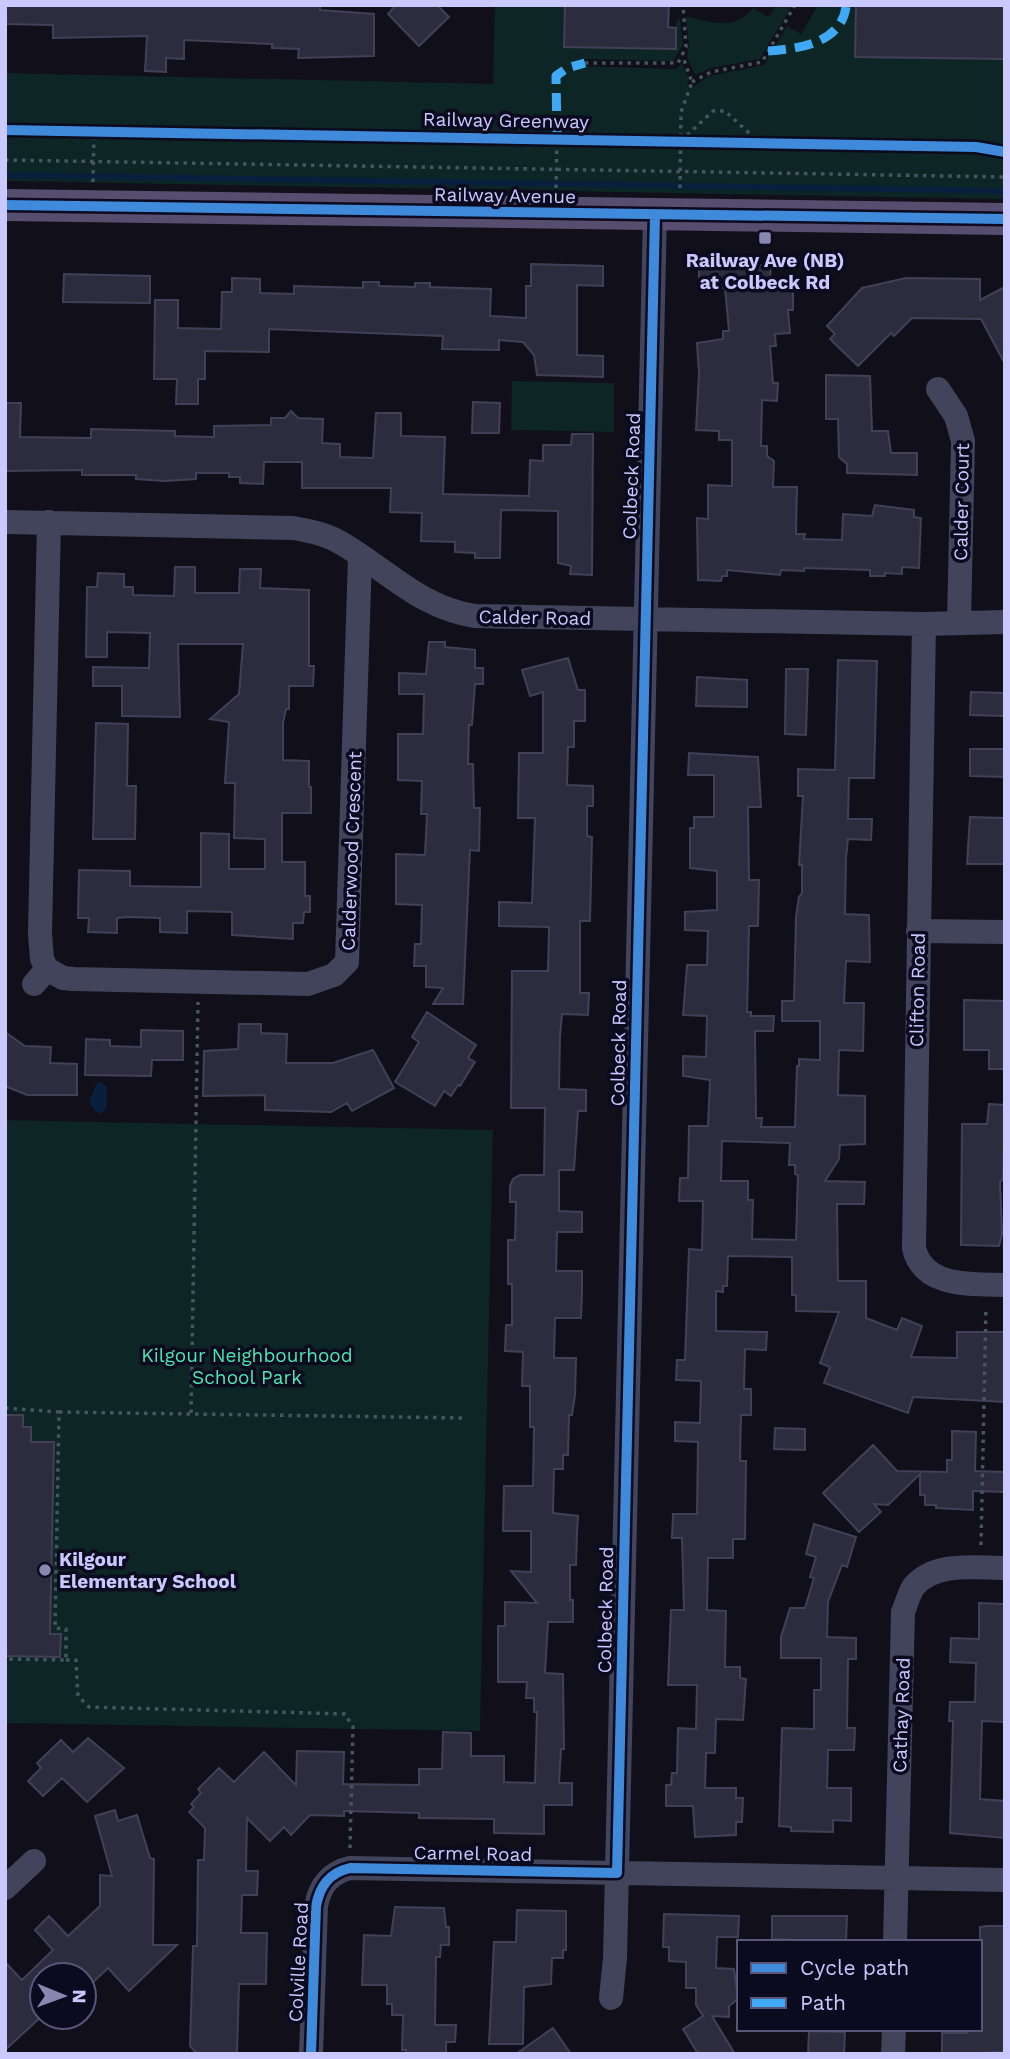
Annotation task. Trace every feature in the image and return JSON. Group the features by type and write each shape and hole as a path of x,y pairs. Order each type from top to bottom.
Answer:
{"main road":[{"name":"Railway Avenue","path":"5,205 1005,219"}],"street":[{"name":"Colbeck Road","path":"611,1998 615,1958 655,215"},
{"name":"Calder Court","path":"938,389 956,416 963,441 959,622"},
{"name":"Calder Road","path":"5,522 276,526 323,535 339,541 420,597 465,615 923,624 1005,622"},
{"name":"Calderwood Crescent","path":"49,522 41,977 308,984 334,975 347,962 360,557"},
{"name":"Clifton Road","path":"923,624 914,1248 921,1267 932,1276 995,1284"},
{"path":"918,932 1005,932"},
{"name":"Cathay Road","path":"895,1940 903,1612 914,1587 935,1572 954,1567 993,1568"},
{"path":"5,1888 34,1861"},
{"name":"Carmel Road","path":"330,1876 350,1868 1005,1880"},
{"name":"Colville Road","path":"311,2054 316,1906 318,1894 330,1876"},
{"path":"893,2054 894,2031"}],"path":[{"path":"585,63 674,65 683,57 686,47 683,5"},
{"path":"680,190 681,112 692,82 705,74 762,62 795,5"},
{"path":"683,57 692,82"},
{"path":"681,141 712,111 725,111 760,143"},
{"path":"81,131 107,132"},
{"path":"93,206 94,131"},
{"path":"556,213 557,138"},
{"path":"667,141 694,141"},
{"path":"747,143 774,143"},
{"path":"5,160 1005,177"},
{"path":"191,1413 199,983"},
{"path":"993,1568 995,1284"},
{"path":"5,1408 59,1412 466,1418"},
{"path":"59,1412 55,1628 66,1629 66,1660"},
{"path":"5,1660 76,1660 78,1696 89,1707 345,1714 353,1727 350,1846"}],"green space":[{"path":"495,5 565,5 565,47 676,49 676,21 680,18 683,45 673,61 581,59 580,66 676,69 682,63 689,78 687,87 693,87 709,76 764,65 787,26 801,34 818,5 844,5 847,9 848,5 856,5 855,56 1005,59 1005,199 5,181 5,73 493,84"},
{"path":"776,5 792,5 760,59 711,68 695,75 687,57 689,47 686,16 730,23 753,8 769,17"},
{"path":"512,381 614,383 614,432 511,430"},
{"name":"Kilgour Neighbourhood School Park","path":"5,1120 493,1130 480,1731 5,1723"}],"water":[{"path":"98,1081 107,1087 106,1108 101,1114 95,1111 89,1101"}],"building":[{"path":"5,5 320,5 320,10 374,14 374,56 298,58 299,49 272,48 272,44 184,40 184,59 166,58 166,72 145,71 147,36 53,38 53,25 5,24"},
{"path":"396,5 437,5 449,17 419,46 388,14"},
{"path":"565,5 669,5 668,27 676,28 676,49 564,47"},
{"path":"856,5 1005,5 1005,59 855,57"},
{"path":"531,264 603,266 603,286 577,285 577,355 603,356 603,377 537,375 534,355 523,342 499,340 499,350 442,349 443,336 269,329 269,352 205,351 205,379 198,379 198,404 176,404 177,379 154,379 155,300 178,300 178,328 221,329 222,292 232,292 232,278 260,279 260,293 294,294 294,286 363,288 363,282 379,282 379,286 415,287 415,283 430,283 430,287 491,289 490,316 526,318 526,286 531,286"},
{"path":"771,265 770,278 778,278 778,289 793,289 793,310 788,310 790,333 775,334 776,346 770,346 773,383 778,383 777,401 762,400 761,446 767,446 767,456 774,461 773,487 797,487 796,534 805,534 804,539 842,540 843,514 872,516 875,505 914,510 914,517 921,518 919,568 902,567 902,574 885,573 885,576 870,576 870,570 804,568 804,571 781,570 780,575 727,570 727,576 722,576 721,581 698,580 697,518 708,519 708,485 732,486 732,440 719,440 719,431 696,430 699,373 697,343 723,339 723,331 729,331 725,288 699,287 699,267"},
{"path":"64,274 150,276 150,303 63,302"},
{"path":"906,278 980,279 980,300 1005,287 1005,364 981,319 912,318 894,336 891,333 858,366 830,339 835,334 827,326 862,288"},
{"path":"826,375 870,376 872,431 888,431 891,453 917,453 917,475 847,473 847,464 839,457 838,419 826,419"},
{"path":"473,402 500,403 499,433 472,433"},
{"path":"5,403 21,403 20,437 91,438 91,429 175,431 175,436 214,437 214,426 271,425 271,418 285,418 291,411 298,418 323,419 322,443 340,444 340,457 373,458 376,413 401,413 401,436 445,437 443,494 529,496 530,460 543,461 543,445 571,445 572,434 593,434 592,575 570,574 571,566 558,563 558,511 501,510 500,558 475,558 475,553 455,552 455,542 421,541 422,513 390,512 391,488 302,488 302,462 264,462 263,484 240,483 240,477 229,477 229,473 196,473 196,479 165,481 136,479 136,475 82,475 82,470 5,471"},
{"path":"175,567 195,567 195,593 239,593 240,569 261,569 260,588 309,590 309,666 314,666 313,686 289,686 289,709 286,709 283,723 283,760 309,761 311,787 311,813 282,813 282,862 305,862 305,896 310,896 310,912 304,912 303,923 293,923 293,939 232,935 232,912 187,911 187,933 160,932 160,918 129,917 117,918 117,933 88,932 89,918 78,918 79,870 130,871 130,886 201,887 201,833 229,834 229,869 265,869 265,839 234,838 235,783 225,783 229,722 210,719 239,694 243,644 178,644 180,717 122,716 122,686 93,686 93,667 149,668 150,633 107,632 107,657 86,657 87,587 97,587 98,573 124,574 124,587 133,587 133,595 174,596"},
{"path":"429,642 445,642 445,647 475,650 475,668 483,668 483,684 475,684 472,725 469,725 468,764 473,764 474,808 480,808 479,851 470,850 463,1004 433,1004 443,988 426,987 426,966 414,966 415,944 421,944 422,905 396,904 396,854 425,855 427,814 421,814 422,781 398,780 398,734 423,734 424,694 399,694 399,673 426,674"},
{"path":"568,658 578,690 585,690 585,721 574,721 574,747 568,747 567,785 593,786 593,806 587,806 587,836 592,837 590,921 580,921 580,993 589,993 588,1015 562,1014 560,1036 559,1089 586,1090 586,1111 578,1111 574,1170 559,1170 559,1211 582,1212 582,1232 557,1232 556,1271 582,1271 582,1293 581,1318 555,1318 554,1358 576,1358 575,1395 572,1415 569,1415 568,1455 563,1455 563,1469 554,1469 553,1513 578,1516 576,1565 570,1565 573,1622 548,1622 545,1673 563,1674 564,1749 561,1749 559,1783 572,1783 572,1805 544,1805 544,1834 494,1833 494,1819 419,1818 419,1813 344,1811 344,1816 310,1815 291,1835 284,1827 270,1841 247,1818 246,1871 258,1871 257,1895 242,1895 241,1933 267,1933 266,1984 239,1984 237,2054 197,2054 190,2046 193,1946 197,1946 198,1860 204,1860 205,1828 189,1812 194,1807 191,1804 201,1793 198,1789 219,1768 234,1782 264,1752 296,1785 297,1751 344,1752 343,1784 419,1785 419,1769 442,1769 443,1732 471,1733 471,1756 504,1756 504,1782 535,1783 537,1712 534,1712 534,1698 526,1698 527,1682 498,1682 498,1626 505,1626 505,1602 537,1603 511,1571 531,1572 531,1531 503,1531 504,1486 533,1486 534,1427 530,1427 530,1386 522,1386 523,1352 505,1351 506,1325 512,1325 508,1240 515,1240 516,1202 510,1202 510,1186 513,1179 520,1175 544,1175 545,1108 511,1108 512,971 548,971 549,927 499,926 499,902 532,903 535,818 518,818 519,753 543,753 543,692 530,696 522,670"},
{"path":"838,660 877,661 874,778 849,778 848,819 872,819 871,840 848,839 846,858 845,914 869,915 870,962 846,961 844,1003 864,1003 863,1051 839,1050 838,1095 865,1096 865,1144 840,1145 839,1159 825,1181 865,1182 864,1204 837,1204 838,1281 866,1281 866,1318 897,1330 902,1318 922,1326 911,1357 957,1358 957,1332 1005,1332 1005,1402 913,1397 908,1413 824,1383 830,1367 820,1363 839,1312 796,1311 796,1295 792,1295 792,1257 728,1256 727,1286 723,1286 723,1292 716,1291 716,1331 767,1332 766,1350 745,1349 744,1389 751,1389 751,1415 741,1415 740,1461 746,1461 745,1539 733,1539 733,1558 708,1558 707,1610 726,1611 725,1667 740,1667 740,1678 746,1679 743,1720 716,1719 715,1753 706,1753 705,1788 736,1788 736,1798 743,1798 742,1822 736,1822 736,1835 695,1837 693,1806 666,1806 666,1785 671,1785 672,1773 677,1773 678,1728 696,1729 697,1685 668,1685 671,1610 684,1610 682,1538 672,1538 673,1514 697,1514 698,1442 675,1441 675,1422 700,1423 701,1381 676,1380 677,1360 685,1360 689,1249 702,1250 703,1201 679,1201 680,1178 688,1178 689,1126 708,1126 710,1080 683,1076 683,1056 706,1057 707,1016 683,1015 687,965 707,965 708,931 685,930 685,912 717,910 717,871 690,868 690,828 694,828 694,817 714,817 714,775 688,775 689,753 758,757 761,807 748,807 749,880 759,880 758,926 749,926 747,1012 751,1012 751,1016 774,1016 773,1031 755,1031 756,1118 762,1118 761,1127 795,1127 799,1059 820,1060 820,1021 782,1021 782,1001 794,1001 796,917 802,893 802,865 799,865 803,796 798,796 798,769 835,770","holes":["722,1141 790,1143 789,1165 795,1165 795,1174 798,1175 796,1240 752,1239 753,1200 748,1200 748,1181 721,1181"]},
{"path":"786,669 808,669 806,735 785,734"},
{"path":"697,677 747,680 747,707 696,706"},
{"path":"971,692 1005,693 1005,716 970,715"},
{"path":"96,723 128,724 127,786 136,786 135,839 93,839"},
{"path":"970,749 1005,749 1005,777 970,776"},
{"path":"970,817 1005,818 1005,864 967,864"},
{"path":"964,1000 1005,1001 1005,1069 989,1069 989,1050 964,1050"},
{"path":"427,1012 476,1045 468,1058 475,1062 460,1086 458,1085 451,1096 444,1091 435,1106 395,1082 419,1042 412,1037"},
{"path":"239,1024 261,1024 261,1033 287,1034 286,1063 333,1063 373,1050 394,1088 352,1111 347,1103 331,1112 265,1110 265,1095 203,1096 204,1051 238,1049"},
{"path":"141,1030 183,1031 183,1060 152,1060 151,1076 85,1075 86,1039 110,1040 110,1046 141,1047"},
{"path":"5,1032 25,1046 51,1047 50,1063 77,1064 77,1095 27,1095 5,1086"},
{"path":"989,1104 1005,1105 1003,1179 1000,1182 1002,1234 999,1246 961,1245 962,1124 987,1124"},
{"path":"5,1415 23,1415 23,1427 31,1427 31,1442 54,1442 50,1634 61,1634 60,1657 5,1656"},
{"path":"775,1428 805,1429 805,1450 774,1449"},
{"path":"952,1431 976,1432 975,1471 1005,1472 1005,1492 973,1491 973,1510 936,1508 936,1505 925,1505 925,1495 920,1495 920,1474 888,1505 874,1504 881,1512 859,1532 823,1493 873,1445 897,1471 947,1472 947,1460 952,1460"},
{"path":"814,1524 856,1537 847,1567 842,1565 828,1602 827,1637 856,1638 856,1659 848,1659 847,1728 855,1728 854,1750 828,1750 827,1788 851,1788 851,1821 833,1820 833,1832 791,1831 791,1827 779,1826 782,1728 814,1729 814,1690 821,1690 821,1658 781,1658 781,1637 790,1608 805,1608 814,1578 810,1577 816,1557 806,1554"},
{"path":"979,1603 1005,1604 1005,1722 982,1721 980,1799 1005,1801 1005,1838 950,1833 953,1721 949,1721 950,1702 975,1702 976,1663 950,1662 951,1638 979,1639"},
{"path":"88,1738 124,1768 87,1802 62,1778 43,1796 28,1781 41,1768 37,1763 61,1740 73,1752"},
{"path":"115,1810 118,1821 137,1815 150,1858 154,1859 153,1945 177,1945 129,1991 108,1968 98,1978 98,1961 42,1961 53,1950 35,1930 49,1916 68,1936 100,1906 100,1875 112,1876 95,1816"},
{"path":"395,1907 444,1908 446,1927 449,1927 449,1945 441,1945 440,1957 436,1957 435,2025 456,2025 455,2042 446,2042 446,2054 406,2054 406,2050 402,2050 403,2015 392,2015 392,2004 387,2004 387,1985 362,1985 364,1935 391,1936"},
{"path":"517,1910 566,1911 566,1950 563,1950 563,1958 552,1958 551,1984 524,1987 523,2044 489,2044 494,1942 516,1942"},
{"path":"664,1914 739,1916 738,1937 717,1937 716,1968 734,1969 737,2000 729,2006 729,2017 712,2016 735,2054 698,2054 683,2029 703,2016 696,2005 696,1988 686,1988 686,1962 669,1961 669,1947 663,1947"},
{"path":"772,1916 847,1916 846,1940 772,1939"},
{"path":"1005,1926 1005,2052 942,2054 942,2033 982,2031 980,1927"},
{"path":"5,1962 22,1980 28,1974 28,2029 5,2050"},
{"path":"553,2028 571,2054 516,2054"},
{"path":"809,2031 845,2032 844,2054 808,2054"}],"waterway":[{"path":"5,175 1005,191"}],"marked path":[{"path":"768,51 817,42 836,29 846,7"},
{"path":"557,138 556,76 567,68 585,63"}],"cycle path":[{"name":"Railway Greenway","path":"5,130 976,147 1005,152"},
{"path":"5,205 1005,219"},
{"path":"311,2054 316,1906 323,1887 336,1873 350,1868 617,1873 655,215"}],"place":[{"name":"Railway Ave (NB) at Colbeck Rd","path":"765,238"},
{"name":"Kilgour Elementary School","path":"45,1570"}]}
